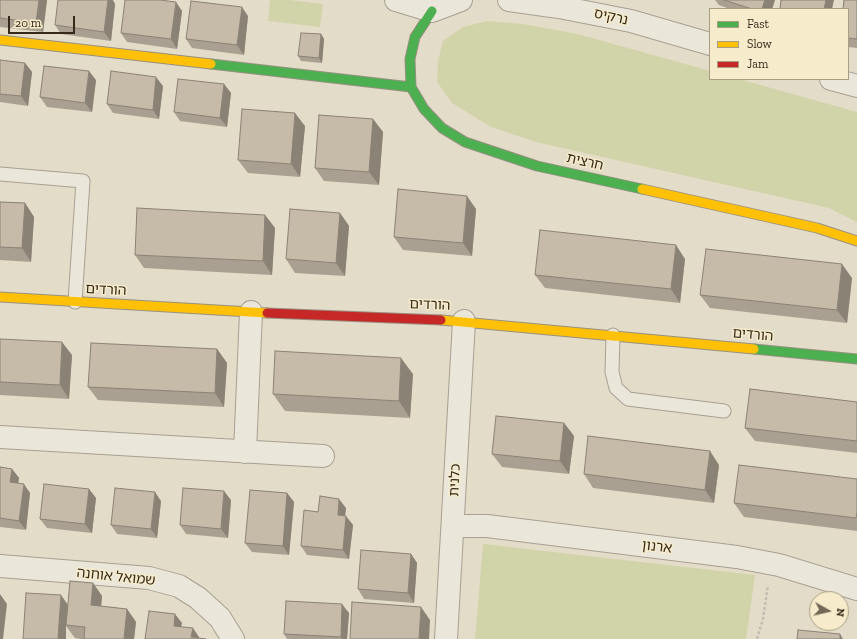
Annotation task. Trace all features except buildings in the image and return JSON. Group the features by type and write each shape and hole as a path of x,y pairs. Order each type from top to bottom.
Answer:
{"street":[{"path":"396,0 432,11 461,0"},
{"name":"נרקיס","path":"509,0 559,7 631,21 709,44"},
{"name":"חרצית","path":"432,11 416,37 410,59 411,87 424,109 442,128 466,142 537,166 817,228 857,241"},
{"path":"0,40 411,87"},
{"path":"835,80 857,86"},
{"name":"הורדים","path":"0,297 251,312 464,321 857,358"},
{"path":"245,452 251,312"},
{"name":"כלנית","path":"446,639 464,321"},
{"path":"0,437 323,456"},
{"name":"ארנון","path":"453,526 487,526 535,531 737,557 771,564 857,589"},
{"name":"שמואל אוחנה","path":"0,566 149,578 179,586 198,598 220,618 233,639"}],"lane":[{"path":"0,174 83,181 76,302"},
{"path":"613,335 612,372 616,388 628,399 724,411"}],"path":[{"path":"757,639 763,619 771,564"}],"green space":[{"path":"270,0 289,0 323,4 320,27 268,21"},
{"path":"487,21 523,24 578,34 709,71 709,80 743,80 857,112 857,222 829,208 536,142 491,127 452,103 437,82 438,61 443,41 463,27"},
{"path":"483,544 755,575 746,639 475,639"}],"traffic: fast":[{"path":"432,11 415,37 410,59 411,87 424,109 442,128 465,142 537,166 642,189"},
{"path":"211,64 411,87"},
{"path":"754,349 857,359"}],"traffic: slow":[{"path":"0,40 211,64"},
{"path":"642,189 817,228 857,241"},
{"path":"0,297 267,313"},
{"path":"441,320 754,349"}],"traffic: jam":[{"path":"267,313 441,320"}]}
